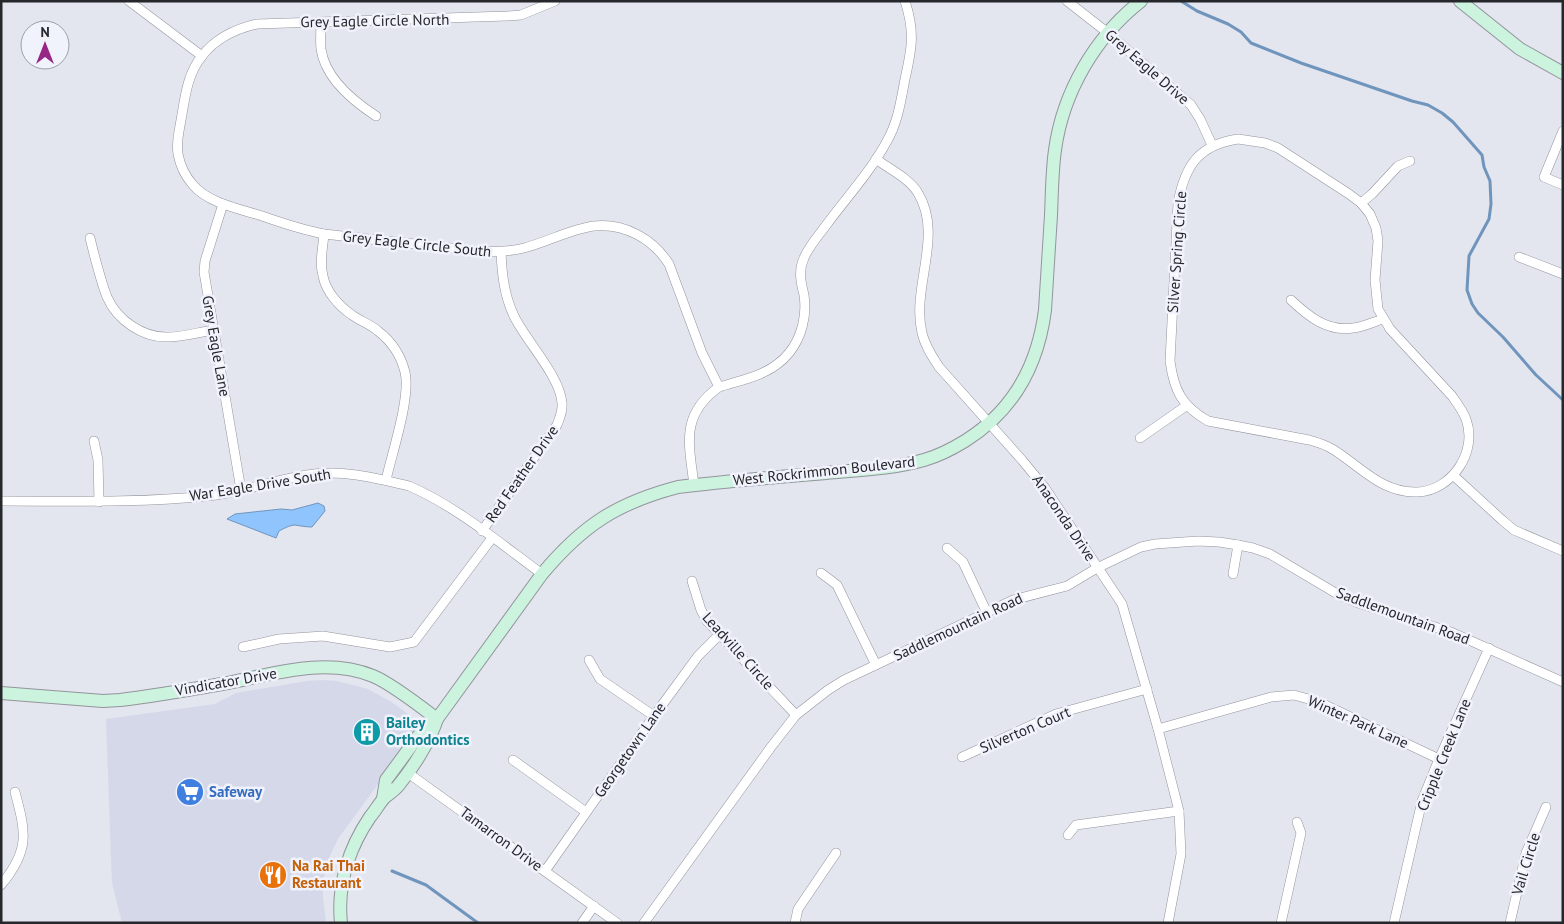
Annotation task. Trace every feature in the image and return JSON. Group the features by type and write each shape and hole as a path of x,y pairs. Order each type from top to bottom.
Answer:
{"main road":[{"name":"West Rockrimmon Boulevard","path":"436,719 542,574 576,537 613,511 634,500 678,487 908,464 942,454 990,424 1004,409 1018,389 1038,348 1042,332 1053,172 1058,132 1070,92 1091,55 1108,33 1141,1"},
{"path":"1460,1 1520,49 1563,73"},
{"name":"Vindicator Drive","path":"1,693 103,701 120,700 221,684 298,669 339,668 373,676 386,683 436,719"},
{"path":"341,923 341,890 351,850 359,834 383,799 397,787 408,773 433,732 436,719"},
{"path":"383,799 386,780 425,727 436,719"}],"street":[{"path":"129,1 202,56"},
{"name":"Grey Eagle Circle North","path":"202,56 222,37 257,24 507,16 521,14 555,1"},
{"path":"694,485 689,447 695,411 719,387 758,376 770,370 790,352 803,324 805,311 800,271 803,260 817,237 876,159 894,126 912,49 912,28 905,1"},
{"name":"Grey Eagle Drive","path":"1067,1 1108,33 1191,105 1200,118 1212,145"},
{"path":"321,22 321,50 333,78 359,105 376,116"},
{"name":"Grey Eagle Circle South","path":"202,56 195,66 186,91 177,142 182,167 193,186 204,194 223,204 324,234 478,251 501,252 522,249 595,226 624,229 638,234 649,241 669,264 702,353 719,387"},
{"path":"1563,131 1544,177 1563,185"},
{"name":"Silver Spring Circle","path":"1238,138 1265,143 1278,148 1349,194 1361,203 1370,214 1376,228 1378,241 1375,291 1378,309 1390,330 1452,396 1467,420 1469,436 1463,461 1454,476 1443,484 1418,492 1389,488 1321,443 1208,421 1186,406 1175,387 1170,361 1178,203 1182,182 1188,170 1202,152 1212,145 1238,138"},
{"name":"Anaconda Drive","path":"876,159 908,182 917,192 926,215 928,241 920,310 925,343 939,367 1045,488 1122,604 1179,810 1181,854 1168,923"},
{"path":"1361,203 1398,166 1410,161"},
{"name":"Grey Eagle Lane","path":"223,204 205,261 204,272 241,490"},
{"path":"324,234 321,264 328,289 351,315 385,336 401,359 405,373 405,402 386,480"},
{"path":"90,238 107,297 114,308 132,326 143,332 167,337 214,330"},
{"name":"Red Feather Drive","path":"482,531 554,430 561,415 562,403 560,390 512,311 504,288 501,252"},
{"path":"1519,257 1563,274"},
{"path":"1291,300 1318,322 1338,329 1354,328 1383,319"},
{"path":"1140,438 1186,406"},
{"path":"94,441 98,460 99,502"},
{"name":"War Eagle Drive South","path":"1,501 99,502 208,496 307,475 323,473 359,475 386,480 416,489 451,508 542,574"},
{"path":"1454,476 1514,530 1563,551"},
{"path":"243,647 279,639 323,636 390,647 414,642 492,538"},
{"name":"Saddlemountain Road","path":"644,923 796,714 828,690 876,665 1012,600 1067,586 1140,546 1219,542 1253,548 1270,554 1338,595 1451,632 1563,682"},
{"path":"1233,574 1238,545"},
{"path":"947,548 963,562 987,613"},
{"path":"821,573 837,585 876,665"},
{"name":"Leadville Circle","path":"692,581 701,610 708,621 796,714"},
{"name":"Georgetown Lane","path":"544,871 698,656 720,634"},
{"name":"Cripple Creek Lane","path":"1394,923 1422,801 1489,648"},
{"path":"589,660 600,679 654,716"},
{"name":"Silverton Court","path":"962,757 1056,714 1147,689"},
{"name":"Winter Park Lane","path":"1158,729 1270,696 1294,695 1318,702 1439,759"},
{"path":"514,760 586,812"},
{"name":"Tamarron Drive","path":"408,773 617,923"},
{"path":"1,884 18,862 24,840 23,826 15,792"},
{"name":"Vail Circle","path":"1510,923 1526,853 1546,807"},
{"path":"1068,836 1076,825 1179,810"},
{"path":"1280,923 1300,833 1297,822"},
{"path":"794,923 798,909 836,853"},
{"path":"582,923 594,906"}],"shaded area":[{"path":"323,680 337,681 368,689 393,703 416,720 418,726 416,732 338,839 331,853 323,881 326,923 122,923 112,883 106,719 215,704 236,693"}],"water":[{"path":"318,503 324,506 325,511 312,527 291,526 279,531 276,538 227,519 235,514 281,509 292,510"}],"waterway":[{"path":"1181,1 1197,11 1228,24 1241,32 1251,43 1301,63 1428,105 1453,122 1482,155 1484,167 1490,181 1491,204 1489,219 1469,256 1467,290 1472,304 1478,313 1503,337 1536,375 1563,400"},
{"path":"392,871 426,885 478,923"}],"place":[{"name":"Bailey Orthodontics","path":"367,732"},
{"name":"Safeway","path":"190,792"},
{"name":"Na Rai Thai Restaurant","path":"273,875"}]}
